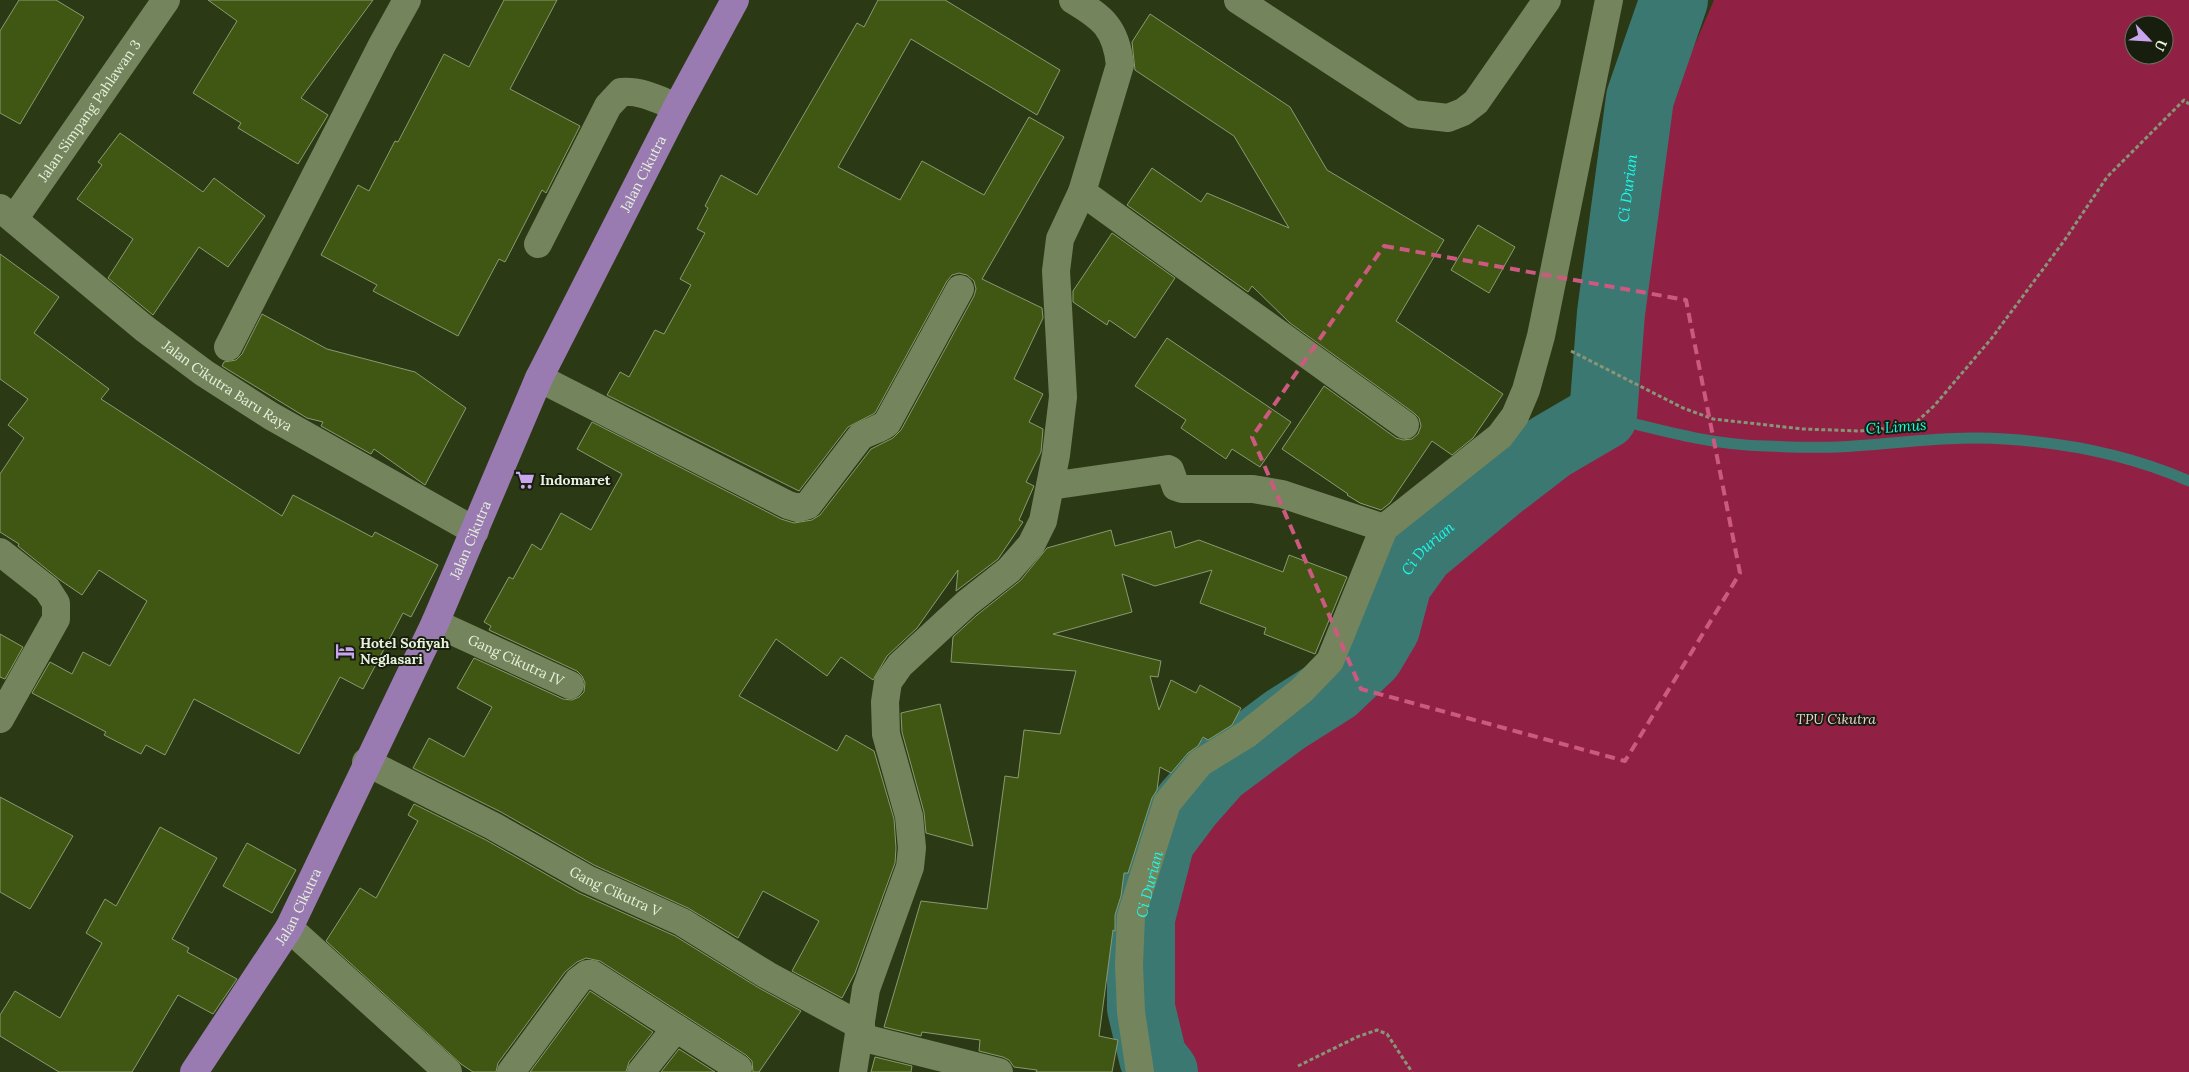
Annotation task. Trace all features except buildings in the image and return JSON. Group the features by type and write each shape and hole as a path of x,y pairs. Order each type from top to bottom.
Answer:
{"main road":[{"name":"Jalan Cikutra","path":"194,1072 289,928 366,762 435,623 539,378 677,107 735,0"}],"street":[{"name":"Jalan Simpang Pahlawan 3","path":"7,214 166,0"},
{"path":"228,346 373,62 407,0"},
{"path":"853,1072 866,989 910,867 912,848 909,816 886,734 885,702 888,682 900,665 967,603 1009,570 1031,545 1043,521 1056,455 1063,397 1056,271 1060,239 1082,192 1120,65 1113,34 1100,16 1073,0"},
{"path":"1238,0 1413,114 1448,118 1464,112 1476,102 1547,0"},
{"path":"1140,1072 1131,1012 1129,965 1131,916 1167,803 1200,763 1247,734 1302,690 1330,661 1384,528 1500,436 1515,416 1526,390 1541,336 1609,0"},
{"path":"538,244 608,106 621,92 631,91 649,95 677,107"},
{"path":"1082,192 1405,425"},
{"name":"Jalan Cikutra Baru Raya","path":"7,214 145,328 204,373 271,416 475,531"},
{"path":"539,378 788,505 798,508 808,505 860,437 887,423 960,289"},
{"path":"1050,486 1168,469 1176,486 1182,489 1253,489 1275,493 1384,528"},
{"path":"0,552 47,589 56,603 56,619 0,719"},
{"name":"Gang Cikutra IV","path":"435,623 570,685"},
{"name":"Gang Cikutra V","path":"366,762 493,826 587,879 682,922 860,1031 999,1072"},
{"path":"289,928 448,1072"},
{"path":"511,1072 578,981 588,974 592,974 738,1068"},
{"path":"640,1072 676,1028"}],"path":[{"path":"1570,350 1683,408 1713,419 1802,429 1860,431 1912,426 1934,406 1991,339 2064,240 2107,177 2184,100 2189,104"},
{"path":"1298,1066 1377,1030 1387,1034 1412,1072"}],"highlighted area":[{"path":"1384,246 1686,300 1740,573 1625,761 1361,689 1252,437"}],"green space":[{"name":"TPU Cikutra","path":"1714,0 2189,0 2189,1072 1185,1072 1167,1054 1155,1025 1153,962 1156,911 1185,840 1219,795 1289,744 1354,701 1390,674 1407,657 1418,633 1417,610 1428,588 1517,509 1618,440 1628,342 1644,251 1656,155 1689,58"}],"waterway":[{"name":"Ci Durian","path":"1164,1072 1153,1058 1141,1008 1141,918 1161,840 1188,804 1218,770 1285,720 1334,689 1370,655 1386,628 1398,583 1421,551 1550,447 1603,416 1611,313 1640,98 1674,0"},
{"name":"Ci Limus","path":"1603,416 1684,436 1745,445 1829,447 1964,438 2029,441 2076,447 2122,457 2189,481"}],"place":[{"name":"Indomaret","path":"525,480"},
{"name":"Hotel Sofiyah Neglasari","path":"345,651"}]}
